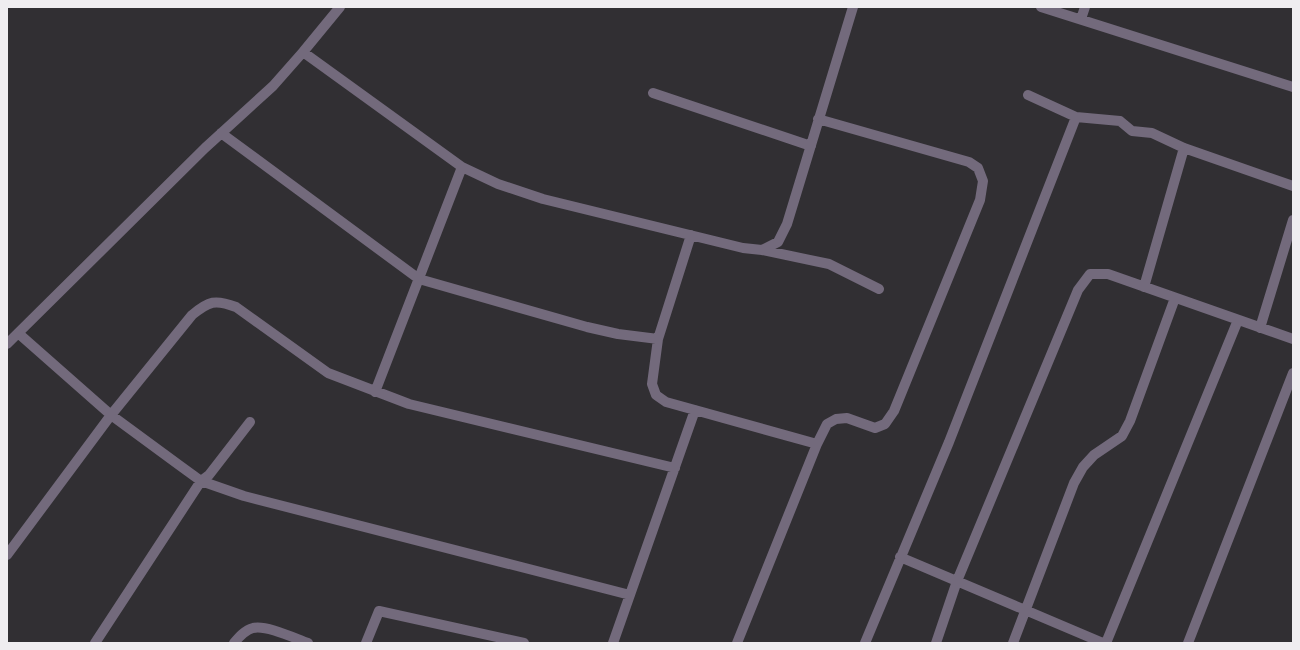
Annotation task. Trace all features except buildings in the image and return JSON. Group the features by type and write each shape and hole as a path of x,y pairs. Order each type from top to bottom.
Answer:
{"street":[{"path":"7,344 221,133 273,86 304,52 340,7"},
{"path":"762,250 778,242 787,224 853,7"},
{"path":"1041,7 1293,87"},
{"path":"1081,19 1085,7"},
{"path":"304,52 462,167 498,184 543,199 743,248 762,250 829,264 879,289"},
{"path":"653,93 811,146"},
{"path":"1028,95 1076,117 1120,120 1132,131 1152,133 1184,148 1293,186"},
{"path":"865,643 949,442 1076,117"},
{"path":"737,643 817,444 827,424 836,419 847,418 875,428 885,424 894,411 980,200 984,181 978,168 968,162 818,119"},
{"path":"221,133 419,279 595,329 618,334 658,339"},
{"path":"1144,287 1184,148"},
{"path":"375,392 462,167"},
{"path":"1260,328 1293,220"},
{"path":"691,235 658,339 652,384 656,395 666,402 817,444"},
{"path":"936,643 957,581 1078,290 1090,274 1108,274 1293,339"},
{"path":"1013,643 1074,483 1083,467 1094,455 1122,436 1130,421 1175,298"},
{"path":"7,555 111,415 192,315 206,304 222,302 236,307 328,373 409,404 675,468"},
{"path":"1106,643 1238,320"},
{"path":"18,333 111,415 201,481 244,496 630,595"},
{"path":"1188,643 1293,373"},
{"path":"613,643 695,410"},
{"path":"96,643 201,481 209,475 250,422"},
{"path":"900,557 1103,643"},
{"path":"366,643 379,612 524,643"},
{"path":"234,643 240,635 252,628 264,627 308,643"}]}
